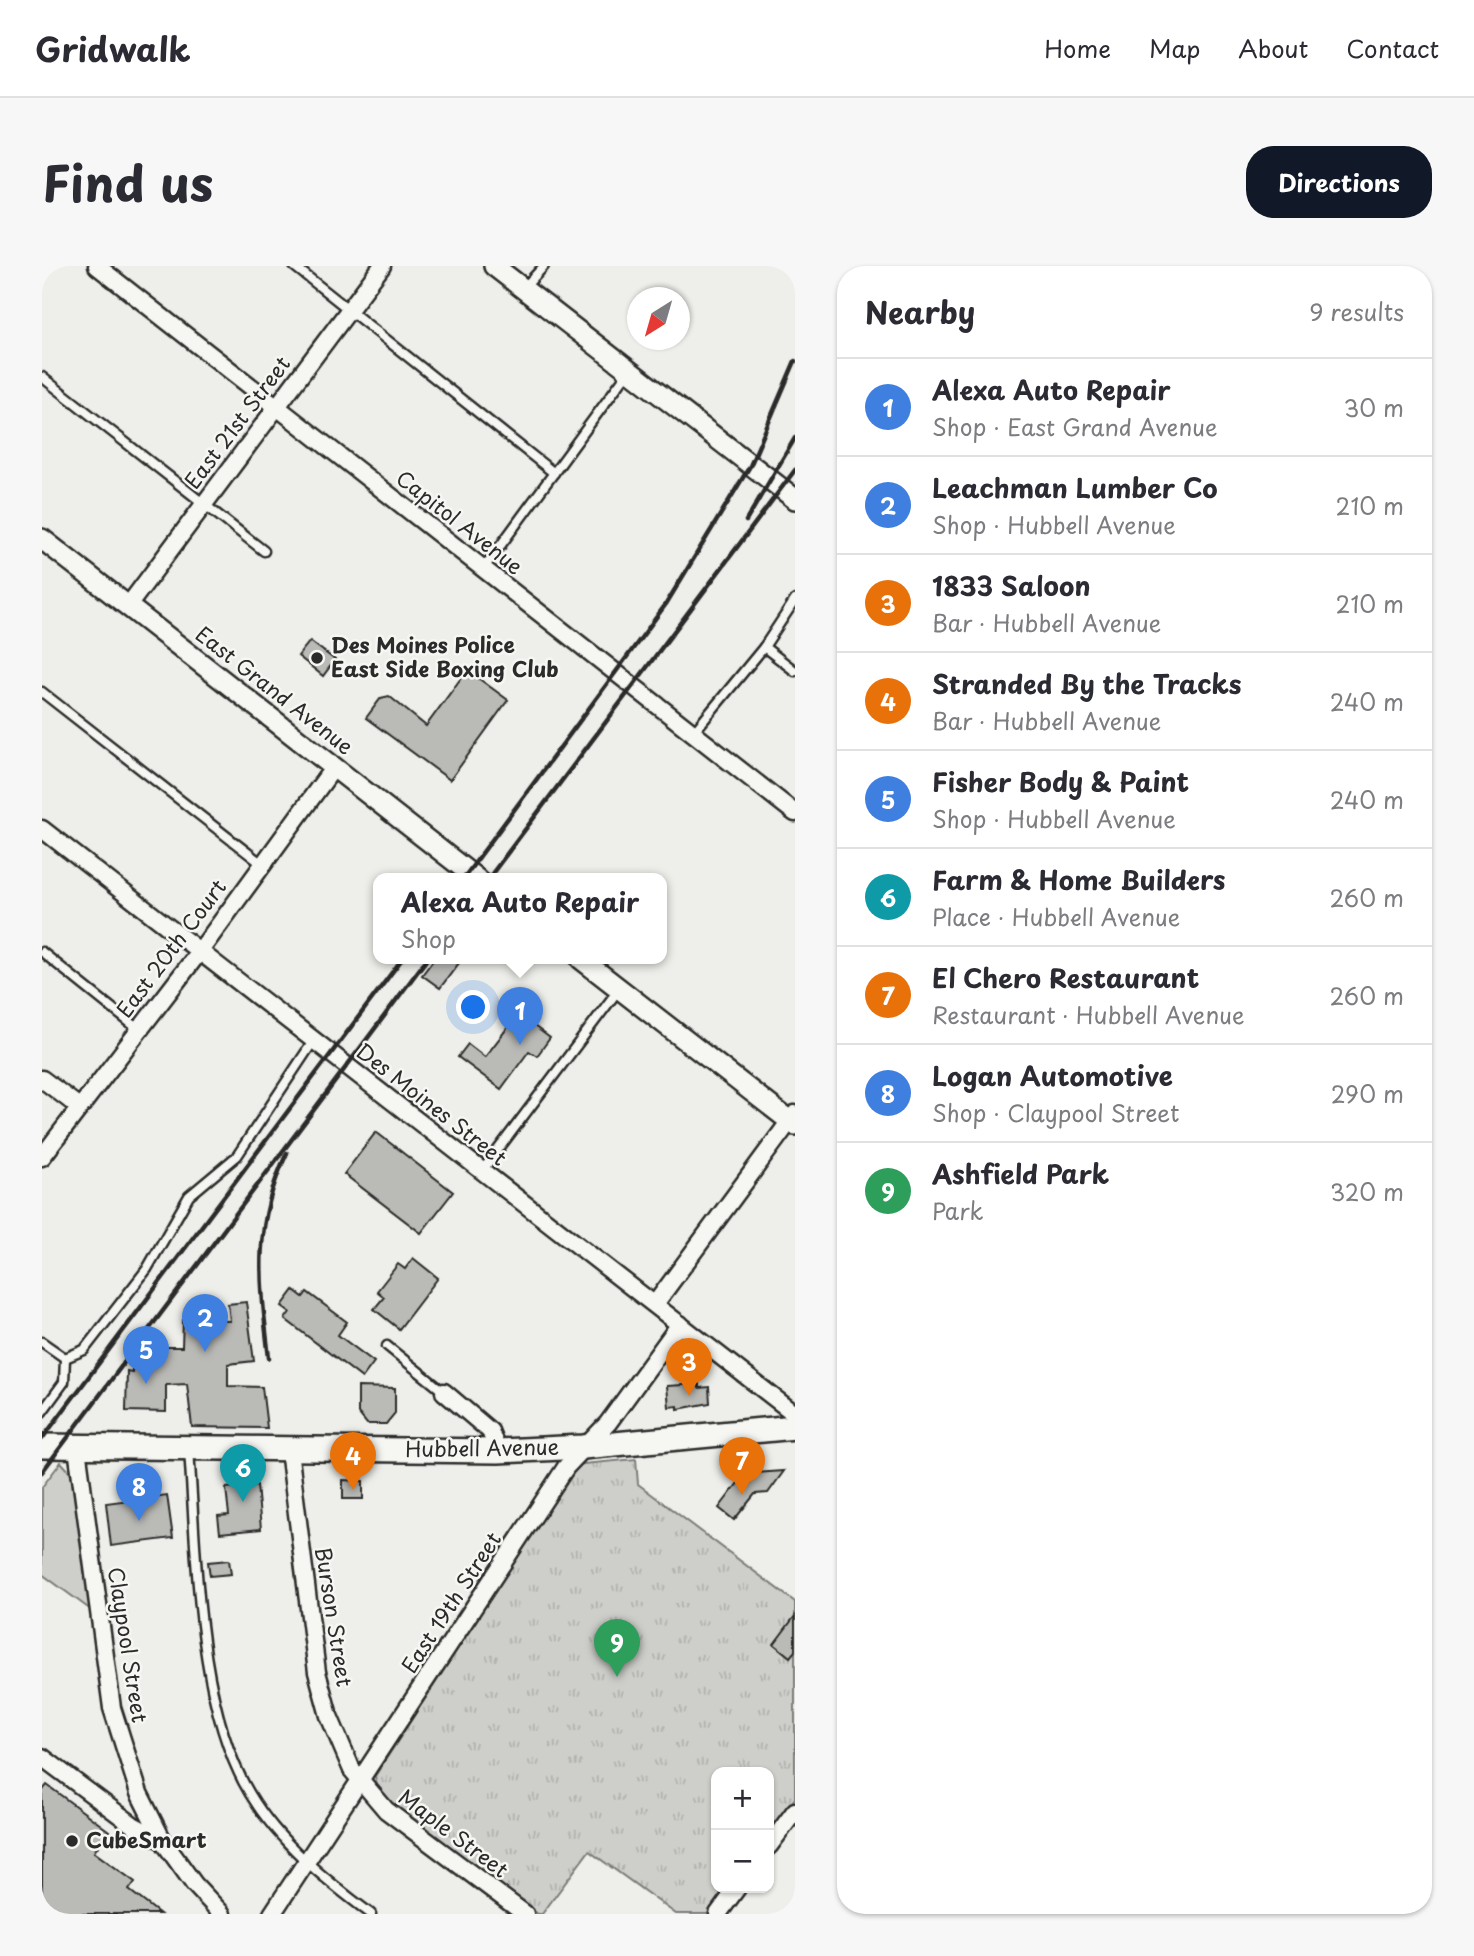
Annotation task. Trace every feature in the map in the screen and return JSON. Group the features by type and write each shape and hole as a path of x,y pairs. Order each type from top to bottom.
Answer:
{"main road":[{"name":"Hubbell Avenue","path":"42,1446 188,1450 498,1451 583,1447 795,1427"}],"street":[{"name":"Capitol Avenue","path":"97,266 795,813"},
{"name":"East 21st Street","path":"128,606 382,266"},
{"path":"494,266 795,499"},
{"name":"East Grand Avenue","path":"42,539 469,873"},
{"name":"East 20th Court","path":"42,1157 138,1028 200,951 334,766"},
{"name":"Des Moines Street","path":"42,829 795,1414"},
{"path":"587,964 793,1120 655,1304"},
{"path":"42,1079 79,1107"},
{"name":"East 19th Street","path":"272,1914 564,1471 583,1447 608,1423 680,1324"},
{"path":"444,1392 490,1431 498,1451"},
{"name":"Claypool Street","path":"77,1448 112,1707 139,1793 163,1841 194,1884 222,1914"},
{"name":"Burson Street","path":"289,1450 317,1672 337,1738 360,1783"},
{"path":"42,1757 133,1825 163,1841"},
{"name":"Maple Street","path":"360,1783 386,1810 525,1914"},
{"path":"774,1840 792,1819"},
{"path":"718,1914 733,1893"}],"lane":[{"path":"294,266 554,472"},
{"path":"523,289 544,266"},
{"path":"484,568 628,372"},
{"path":"42,377 264,551"},
{"path":"694,732 764,647 795,600"},
{"path":"764,647 795,671"},
{"path":"42,692 262,864"},
{"path":"42,952 138,1028"},
{"path":"482,1171 619,989"},
{"path":"65,1358 84,1350 147,1269 189,1196 237,1156 314,1040"},
{"path":"42,1342 65,1358"},
{"path":"387,1346 444,1392"},
{"path":"42,1412 64,1382 65,1358"},
{"path":"188,1450 205,1638 223,1728 250,1794 307,1861 371,1914"}],"green space":[{"path":"636,1459 638,1484 795,1602 795,1798 774,1826 774,1767 711,1767 711,1893 724,1893 708,1914 676,1914 589,1851 542,1914 538,1914 378,1791 375,1776 574,1469 583,1464"},
{"path":"61,1462 71,1473 91,1610 42,1574 42,1487"}],"building":[{"name":"Des Moines Police East Side Boxing Club","path":"310,641 335,660 323,676 298,656"},
{"path":"467,670 508,700 450,780 366,718 381,698 389,696 426,726"},
{"path":"430,964 458,964 440,988 422,975"},
{"path":"518,1014 550,1038 537,1056 529,1051 501,1089 458,1057 468,1044 485,1057"},
{"path":"376,1132 453,1192 421,1233 344,1174"},
{"path":"413,1258 438,1278 399,1329 374,1309 384,1297 377,1291 398,1264 405,1269"},
{"path":"294,1290 303,1297 307,1292 347,1322 338,1335 374,1362 362,1378 285,1319 290,1312 282,1306"},
{"path":"246,1302 254,1361 228,1364 228,1386 262,1387 267,1428 192,1427 187,1384 166,1385 166,1412 126,1411 127,1371 132,1372 132,1364 149,1347 182,1347 183,1320 230,1321 228,1304"},
{"path":"699,1384 699,1388 709,1387 710,1403 678,1409 678,1406 669,1407 667,1386"},
{"path":"358,1387 395,1388 395,1413 386,1424 367,1424 358,1413"},
{"path":"784,1471 768,1493 755,1494 734,1520 719,1508 738,1483 755,1473"},
{"path":"343,1480 363,1481 363,1499 343,1499"},
{"path":"257,1485 261,1529 220,1533 218,1516 229,1515 226,1488"},
{"path":"167,1495 173,1538 111,1546 106,1503"},
{"path":"229,1560 231,1574 210,1576 208,1562"},
{"path":"795,1616 795,1651 790,1657 774,1644"},
{"name":"CubeSmart","path":"47,1785 109,1831 94,1852 135,1882 129,1890 160,1914 42,1914 42,1791"}],"railway":[{"path":"467,873 666,604 750,466 795,361"},
{"path":"746,521 795,438"},
{"path":"493,873 795,470"},
{"path":"42,1439 398,964"},
{"path":"42,1472 423,964"},
{"path":"269,1358 262,1279 264,1230 268,1205 287,1153"}],"place":[{"name":"Des Moines Police East Side Boxing Club","path":"317,658"},
{"name":"Alexa Auto Repair","path":"520,1045"},
{"name":"Leachman Lumber Co","path":"205,1352"},
{"name":"Fisher Body & Paint","path":"146,1384"},
{"name":"1833 Saloon","path":"689,1396"},
{"name":"Stranded By the Tracks","path":"353,1490"},
{"name":"El Chero Restaurant","path":"742,1495"},
{"name":"Farm & Home Builders","path":"243,1502"},
{"name":"Logan Automotive","path":"139,1521"},
{"name":"Ashfield Park","path":"617,1677"},
{"name":"CubeSmart","path":"72,1841"}]}
